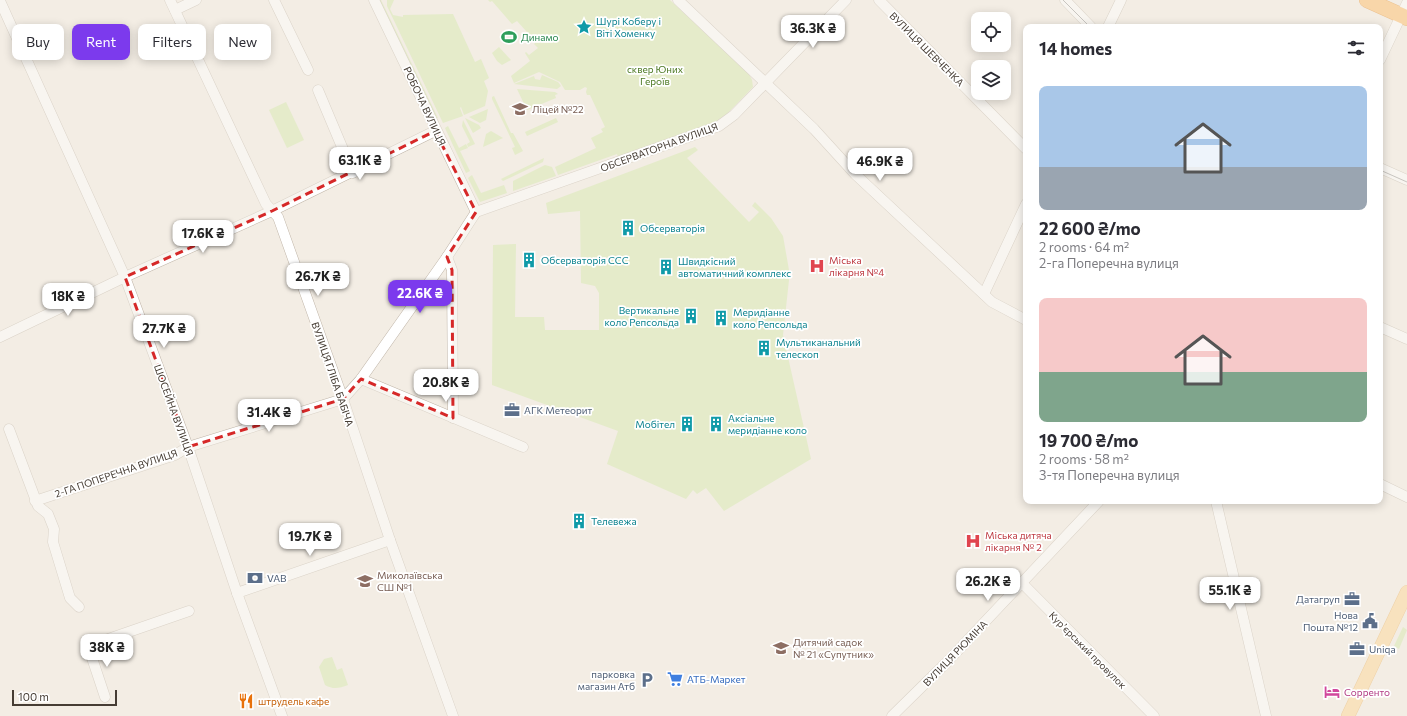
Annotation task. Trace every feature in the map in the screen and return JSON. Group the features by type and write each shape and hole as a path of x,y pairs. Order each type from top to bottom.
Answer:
{"highway":[{"path":"1367,0 1405,12"}],"main road":[{"path":"1348,716 1407,592"}],"street":[{"name":"ВУЛИЦЯ ГЛІБА БАБІЧА","path":"170,0 266,204 278,217 343,399 390,540 453,716"},
{"path":"175,10 196,0"},
{"path":"274,0 308,70"},
{"name":"РОБОЧА ВУЛИЦЯ","path":"374,0 476,212"},
{"path":"678,0 814,129 855,174 984,294 1000,308 1023,319"},
{"name":"ОБСЕРВАТОРНА ВУЛИЦЯ","path":"476,212 709,131 726,122 846,0"},
{"name":"ВУЛИЦЯ ШЕВЧЕНКА","path":"879,0 1023,147"},
{"path":"1065,0 1089,24"},
{"path":"1109,24 1121,0"},
{"name":"ШОСЕЙНА ВУЛИЦЯ","path":"0,1 125,277 188,447 237,593 282,716"},
{"path":"1383,54 1405,12"},
{"path":"318,90 353,173"},
{"path":"0,337 125,277 272,212 436,131"},
{"path":"1383,169 1407,180"},
{"path":"984,294 1023,210"},
{"path":"343,399 361,379 447,257 476,212"},
{"path":"447,257 452,270 453,418"},
{"path":"1383,328 1407,339"},
{"path":"361,379 523,447"},
{"name":"2-ГА ПОПЕРЕЧНА ВУЛИЦЯ","path":"36,501 175,455 188,447 343,399"},
{"path":"10,429 38,506 48,514 54,529 53,542 70,598 79,607"},
{"path":"1383,485 1407,497"},
{"name":"ВУЛИЦЯ РЮМІНА","path":"892,716 947,662 1096,504"},
{"path":"1217,504 1266,716"},
{"path":"237,593 390,540"},
{"name":"Курʼєрський провулок","path":"1022,583 1154,716"},
{"path":"105,697 88,646 189,611"}],"highlighted area":[{"path":"435,131 476,212 447,257 452,270 453,418 361,379 343,399 188,447 125,277 272,211"}],"green space":[{"path":"378,0 381,0 438,118 435,119"},
{"path":"387,0 394,0 390,9 393,15 403,17 403,15 453,14 475,62 481,59 489,78 484,81 488,91 485,106 464,115 461,107 463,116 443,123 387,6"},
{"name":"сквер Юних Героїв","path":"488,0 670,0 749,74 753,87 721,120 618,158 617,154 558,175 555,167 596,148 591,138 603,132 601,129 605,127 590,95 587,95 587,88 585,87 580,90 565,90 560,82 539,72 514,83 511,76 530,61 525,53 526,52 529,55 538,48 534,44 536,42 517,21 512,24 492,1 490,2"},
{"path":"499,47 511,60 502,65 497,61 492,53"},
{"path":"542,75 558,82 561,86 557,89 514,84 534,76 535,79 540,80"},
{"path":"517,89 555,92 558,94 555,95 556,98 527,110"},
{"path":"494,96 511,133 513,133 523,151 515,155 512,148 515,147 492,99"},
{"path":"286,102 304,140 287,148 269,110"},
{"path":"488,109 486,120 480,123 469,117"},
{"path":"465,118 479,125 481,128 473,133"},
{"path":"556,118 558,122 527,136 525,132"},
{"path":"463,120 475,144 468,147 467,144 470,142 462,126"},
{"path":"448,126 459,148 466,144 468,148 460,151 470,171 466,173 445,128"},
{"path":"491,131 503,138 483,147 486,134"},
{"path":"695,147 698,150 687,158 749,222 759,212 752,206 755,202 771,218 783,236 789,270 789,280 783,335 811,459 724,511 706,488 697,494 693,490 686,499 607,464 618,431 492,385 493,245 516,244 515,317 544,317 545,330 599,330 599,293 595,286 581,283 580,211 548,214 546,203"},
{"path":"544,158 543,162 503,181 501,179"},
{"path":"545,165 552,167 556,176 513,191 513,181"},
{"path":"472,175 481,193 504,185 507,193 480,202 468,178"},
{"path":"1403,627 1407,630 1399,649 1394,646"},
{"path":"332,657 337,670 342,668 348,685 331,688 325,685 319,667 324,659"}],"tram line":[{"path":"1063,0 1087,24"},
{"path":"1383,171 1407,182"}],"place":[{"name":"Шурі Коберу і Віті Хоменку","path":"584,27"},
{"name":"Динамо","path":"509,37"},
{"name":"Ліцей №22","path":"520,109"},
{"name":"Обсерваторія","path":"628,228"},
{"name":"Обсерваторія ССС","path":"529,260"},
{"name":"Міська лікарня №4","path":"817,266"},
{"name":"Швидкісний автоматичний комплекс","path":"666,267"},
{"name":"Вертикальне коло Репсольда","path":"691,316"},
{"name":"Меридіанне коло Репсольда","path":"721,318"},
{"name":"Мультиканальний телескоп","path":"764,348"},
{"name":"АГК Метеорит","path":"512,410"},
{"name":"Мобітел","path":"687,424"},
{"name":"Аксіальне меридіанне коло","path":"716,424"},
{"name":"Телевежа","path":"579,521"},
{"name":"Міська дитяча лікарня № 2","path":"973,541"},
{"name":"VAB","path":"255,578"},
{"name":"Миколаївська СШ №1","path":"365,581"},
{"name":"Датагруп","path":"1352,599"},
{"name":"Нова Пошта №12","path":"1370,621"},
{"name":"Дитячий садок № 21 «Супутник»","path":"781,648"},
{"name":"Uniqa","path":"1357,649"},
{"name":"АТБ-Маркет","path":"675,679"},
{"name":"парковка магазин Атб","path":"647,680"},
{"name":"Сорренто","path":"1332,692"},
{"name":"штрудель кафе","path":"246,701"}]}
